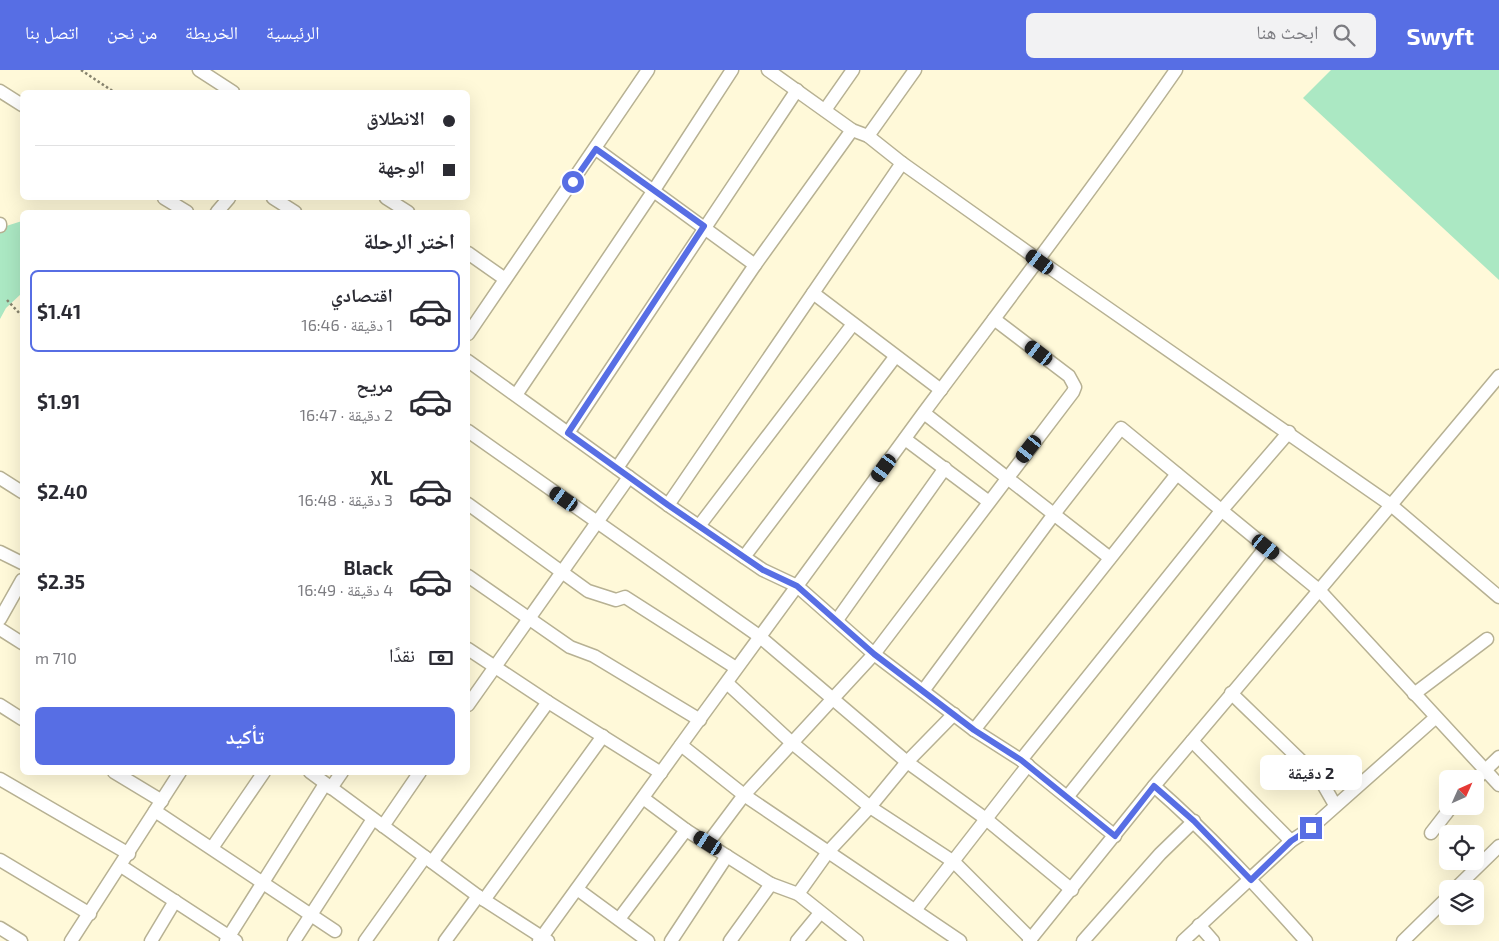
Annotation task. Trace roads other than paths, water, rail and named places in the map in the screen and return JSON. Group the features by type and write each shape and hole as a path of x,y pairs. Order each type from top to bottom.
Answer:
{"street":[{"path":"199,70 230,90"},
{"path":"470,328 596,149 648,70"},
{"path":"516,395 732,70"},
{"path":"768,70 852,130 868,136 902,163 1040,262 1289,432 1391,505 1499,597"},
{"path":"825,110 852,70"},
{"path":"868,136 915,70"},
{"path":"314,775 428,860 543,940 577,889 759,636 994,319 1040,262 1176,70"},
{"path":"568,433 704,226 797,90"},
{"path":"0,91 20,104"},
{"path":"617,468 755,265 852,130"},
{"path":"596,149 755,265"},
{"path":"668,505 902,163"},
{"path":"167,200 184,210"},
{"path":"219,210 227,200"},
{"path":"276,200 292,210"},
{"path":"390,200 402,207"},
{"path":"470,254 506,278"},
{"path":"813,293 895,357 942,390"},
{"path":"708,843 744,795 874,654 1073,392 1075,386 1069,376 994,319"},
{"path":"698,526 853,324"},
{"path":"744,556 895,357"},
{"path":"470,361 698,526 763,570 797,586 874,654 974,730 1025,762 1115,836"},
{"path":"727,683 792,742 870,808 954,862 1030,940 1231,693 1320,592 1499,376"},
{"path":"924,413 1110,558"},
{"path":"923,691 1054,514 1121,428 1320,592 1499,786"},
{"path":"470,432 759,636 907,762 986,819 1072,890"},
{"path":"916,909 986,819 1025,762 1221,511 1289,432"},
{"path":"905,439 989,502"},
{"path":"836,620 945,468"},
{"path":"974,730 1177,474"},
{"path":"470,702 629,477"},
{"path":"0,478 20,491"},
{"path":"470,505 562,571 588,592 616,600 625,597 736,668"},
{"path":"1068,796 1266,547"},
{"path":"0,552 20,562"},
{"path":"470,577 570,647 594,656 700,720"},
{"path":"0,619 20,584"},
{"path":"0,630 20,642"},
{"path":"1414,694 1487,638"},
{"path":"470,650 494,668 661,773"},
{"path":"1231,693 1320,779 1335,805"},
{"path":"365,941 548,702"},
{"path":"0,706 20,718"},
{"path":"798,894 828,852 870,808 907,762 954,714"},
{"path":"1183,941 1291,841 1311,828 1435,718"},
{"path":"446,941 481,898 603,736"},
{"path":"1192,741 1291,841"},
{"path":"681,745 744,795 916,909 960,941"},
{"path":"1484,769 1499,757"},
{"path":"118,775 212,848 335,931"},
{"path":"71,941 129,854 178,775"},
{"path":"212,848 262,775"},
{"path":"121,866 230,940 263,883 328,786 339,775"},
{"path":"294,941 378,822 417,775"},
{"path":"0,779 129,854"},
{"path":"1154,786 1194,821 1306,941"},
{"path":"643,798 686,830 772,884 798,894 857,941"},
{"path":"1431,833 1445,815"},
{"path":"1083,941 1160,854 1194,821"},
{"path":"619,919 686,830"},
{"path":"1464,880 1499,846"},
{"path":"671,941 727,856"},
{"path":"0,860 90,914"},
{"path":"730,941 772,884"},
{"path":"577,889 648,941"},
{"path":"151,941 175,901"},
{"path":"1403,941 1439,906"},
{"path":"797,941 820,913"},
{"path":"1199,926 1213,941"},
{"path":"0,928 21,941"}]}
